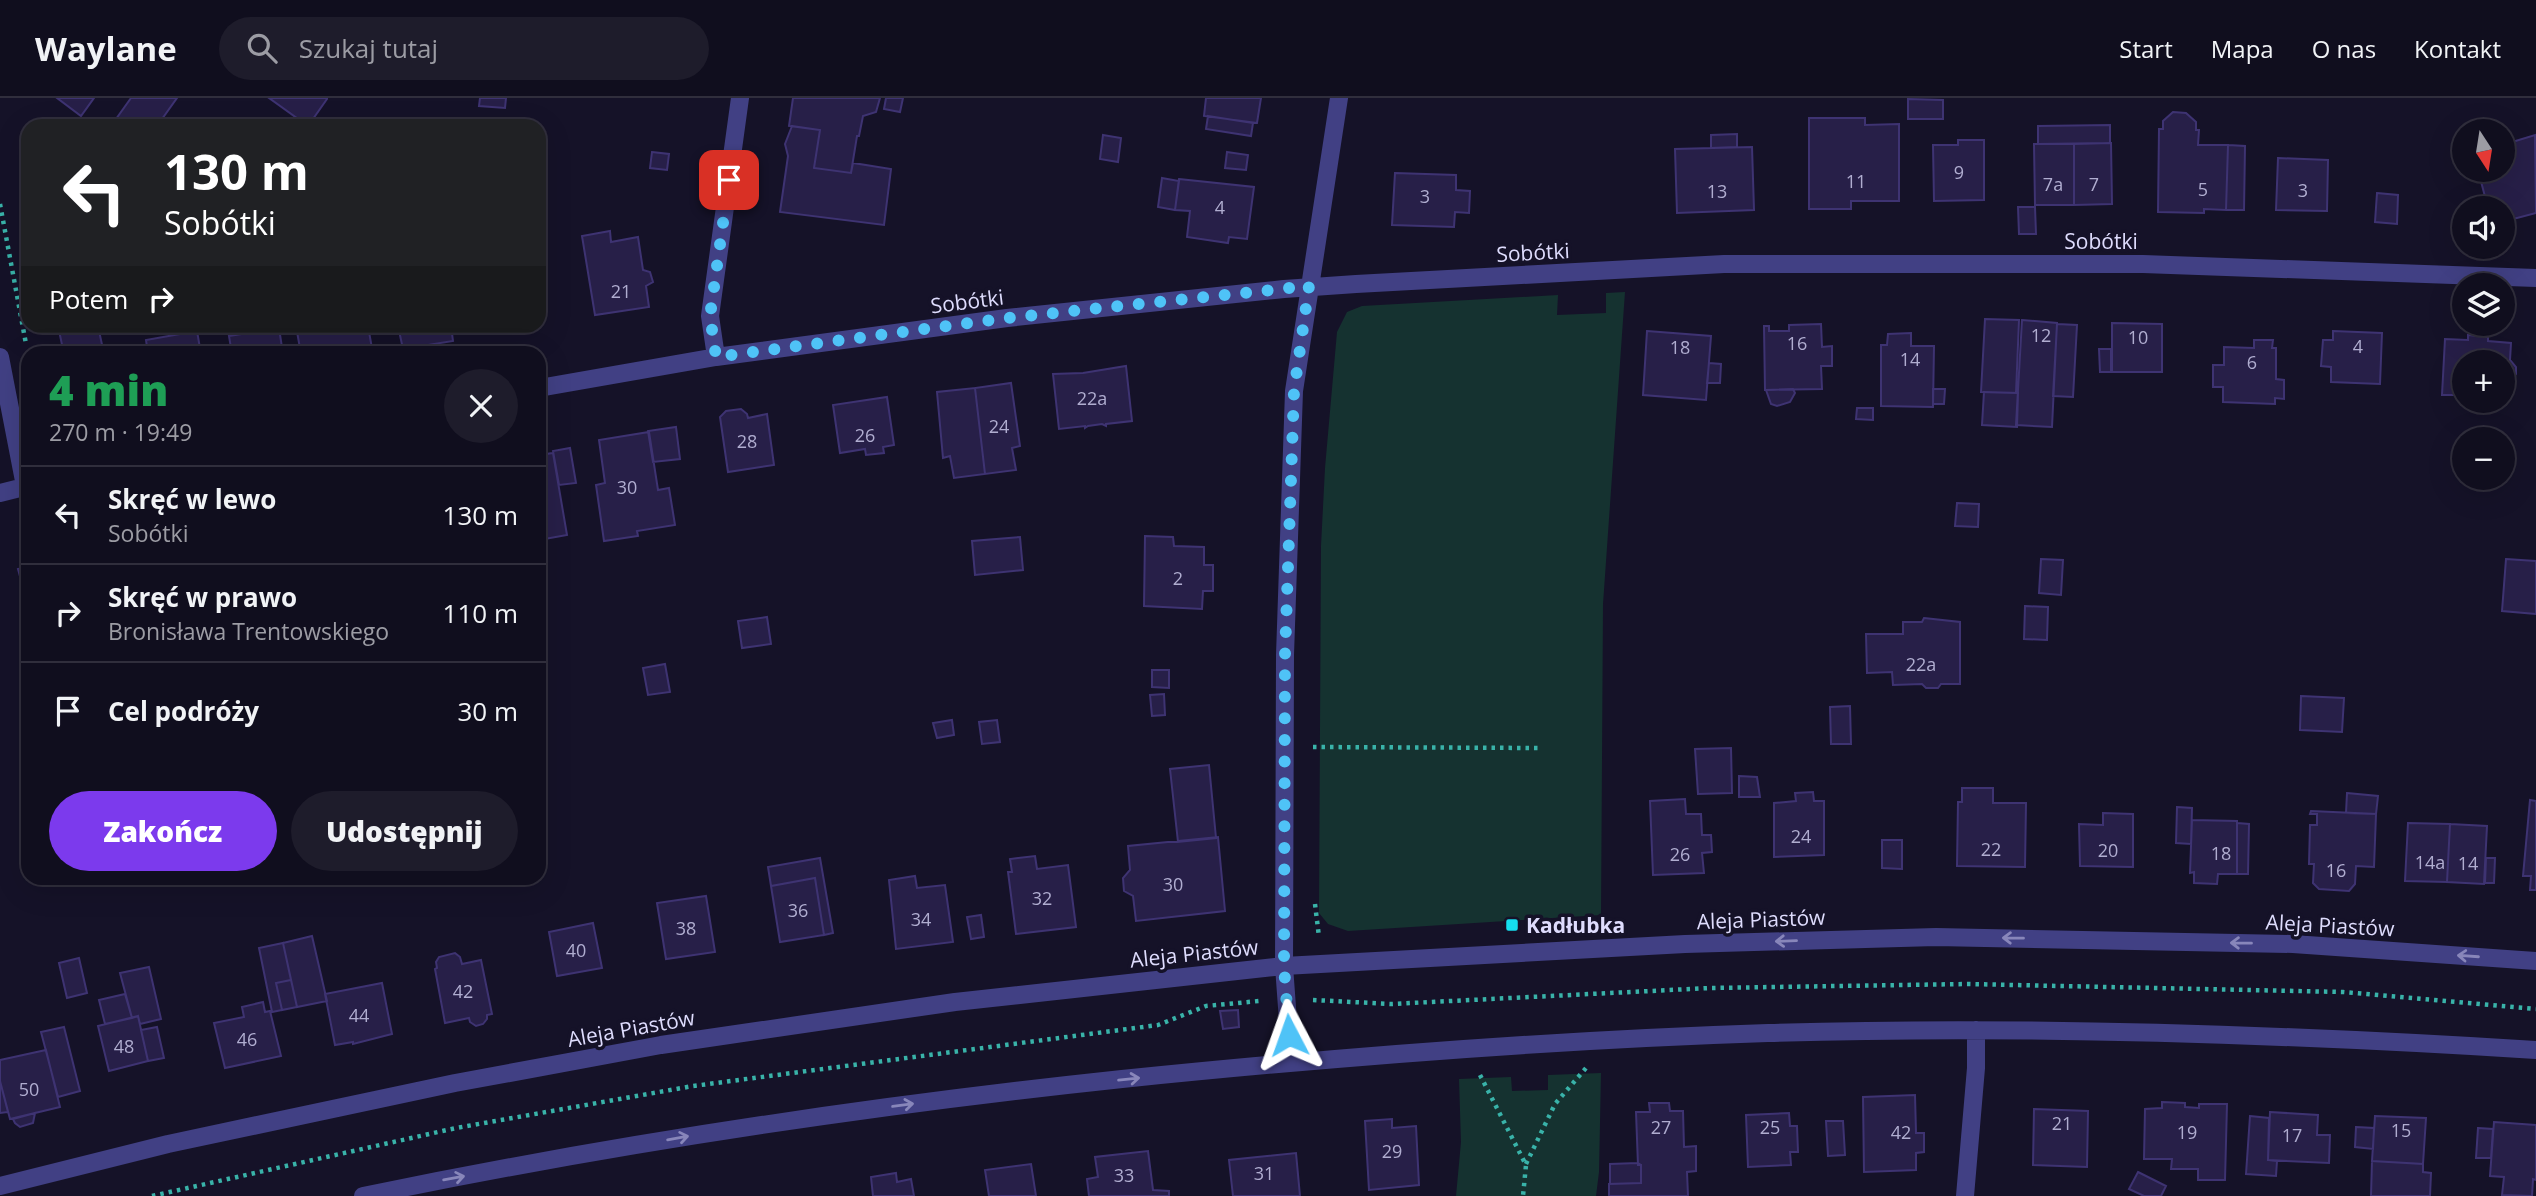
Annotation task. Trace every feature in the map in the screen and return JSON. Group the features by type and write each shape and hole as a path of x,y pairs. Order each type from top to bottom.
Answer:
{"street":[{"path":"716,357 710,316 740,98"},
{"path":"1291,1062 1284,966 1285,655 1294,391 1339,98"},
{"name":"Sobótki","path":"546,387 716,357 1007,318 1309,286 1724,264 2143,264 2536,278"},
{"path":"0,357 21,457"},
{"path":"0,493 21,488"},
{"name":"Aleja Piastów","path":"0,1185 168,1144 464,1081 662,1045 955,1002 1284,966 1692,944 1936,937 2293,944 2536,961"},
{"path":"363,1196 432,1181 711,1132 908,1104 1291,1062 1476,1048 1759,1033 1976,1030 2335,1037 2536,1050"},
{"path":"1965,1196 1976,1068 1976,1030"}],"path":[{"path":"0,204 21,318"},
{"path":"24,333 26,345"},
{"path":"1313,747 1538,748"},
{"path":"1476,1048 1478,1071 1526,1165"},
{"path":"1523,1196 1526,1165 1555,1104 1589,1065"}],"green space":[{"path":"1625,292 1603,604 1601,915 1348,931 1328,924 1319,913 1321,546 1337,332 1347,312 1362,306 1558,295 1557,315 1606,313 1606,293"},
{"path":"1601,1073 1596,1196 1456,1196 1461,1142 1459,1079 1511,1077 1512,1091 1548,1090 1548,1075"}],"building":[{"path":"57,98 94,98 81,116"},
{"path":"131,98 177,98 162,119 116,119"},
{"path":"269,98 327,98 313,119 298,119"},
{"path":"480,98 506,98 505,108 479,106"},
{"path":"793,98 880,98 876,112 863,116 851,173 814,168 820,130 789,126"},
{"path":"886,98 903,98 900,112 884,109"},
{"path":"1206,98 1261,98 1257,123 1204,116"},
{"path":"1908,99 1943,100 1943,119 1908,119"},
{"path":"2173,112 2186,113 2196,122 2196,130 2199,130 2198,145 2228,145 2226,210 2204,209 2204,213 2158,212 2159,129 2163,129 2163,121"},
{"path":"1208,116 1253,123 1251,136 1206,129"},
{"path":"1809,118 1865,118 1865,125 1899,124 1899,201 1851,201 1851,209 1809,209"},
{"path":"2110,125 2110,143 2038,144 2038,126"},
{"path":"792,126 820,130 814,168 851,173 853,163 891,169 884,225 780,212 788,156 785,144"},
{"path":"1737,134 1737,147 1711,148 1711,135"},
{"path":"1103,135 1121,138 1118,162 1100,159"},
{"path":"2535,135 2536,213 2515,219 2515,196 2485,196 2481,182 2515,182 2515,141"},
{"path":"1958,140 1984,140 1984,200 1934,201 1933,145 1958,145"},
{"path":"2111,143 2112,204 2074,205 2074,144"},
{"path":"2034,144 2074,144 2074,205 2035,205"},
{"path":"2228,145 2245,146 2244,210 2226,210"},
{"path":"1752,147 1754,210 1677,213 1675,149"},
{"path":"652,152 669,154 667,170 650,168"},
{"path":"1227,152 1248,155 1246,170 1225,168"},
{"path":"2278,158 2328,160 2327,211 2276,210"},
{"path":"1395,173 1456,175 1456,190 1470,191 1469,213 1455,212 1454,227 1392,225"},
{"path":"1162,178 1179,181 1175,210 1158,207"},
{"path":"1179,179 1254,187 1247,239 1229,237 1228,243 1187,237 1190,211 1175,210"},
{"path":"2377,193 2398,195 2397,224 2375,222"},
{"path":"2018,207 2035,207 2036,234 2019,234"},
{"path":"610,231 611,242 638,237 643,270 650,272 653,282 646,286 649,307 595,315 582,236"},
{"path":"1985,319 2019,320 2016,393 1981,392"},
{"path":"2022,320 2057,323 2052,427 2016,425"},
{"path":"2112,323 2162,324 2162,372 2112,372"},
{"path":"1821,324 1822,347 1832,346 1832,366 1821,366 1822,389 1765,390 1764,326 1769,326 1769,331 1789,331 1789,325"},
{"path":"2057,324 2077,325 2073,397 2053,396"},
{"path":"1647,331 1711,336 1706,400 1643,395"},
{"path":"2333,331 2382,333 2380,384 2331,382 2331,367 2321,366 2323,340 2333,340"},
{"path":"60,333 100,333 102,346 62,346"},
{"path":"197,333 200,346 147,346 146,340"},
{"path":"280,333 282,346 231,346 229,336"},
{"path":"297,333 369,333 372,346 300,346"},
{"path":"400,333 452,333 453,341 402,346"},
{"path":"1911,333 1911,346 1934,346 1933,407 1881,406 1881,345 1887,345 1888,334"},
{"path":"2468,336 2488,337 2488,341 2511,343 2511,350 2452,350 2452,395 2442,395 2445,339 2468,340"},
{"path":"2254,340 2273,340 2272,348 2276,348 2276,379 2284,380 2284,399 2275,398 2275,404 2223,402 2223,387 2213,387 2213,365 2224,365 2224,347 2254,348"},
{"path":"2099,349 2111,349 2111,372 2100,372"},
{"path":"1709,363 1721,364 1720,383 1707,383"},
{"path":"1126,366 1132,421 1106,426 1102,424 1059,429 1053,374 1083,373"},
{"path":"1011,383 1020,446 1012,448 1016,470 985,474 975,388"},
{"path":"975,388 985,474 954,478 950,456 943,458 937,392"},
{"path":"1793,389 1795,393 1790,402 1777,406 1771,404 1766,390"},
{"path":"1933,389 1945,389 1944,404 1933,404"},
{"path":"1984,392 2018,393 2017,427 1982,425"},
{"path":"887,397 894,445 883,447 884,453 866,455 865,449 840,453 833,405"},
{"path":"1857,408 1873,408 1873,420 1856,419"},
{"path":"741,409 748,418 767,414 774,465 728,472 720,417 726,411"},
{"path":"676,427 680,459 653,462 648,431"},
{"path":"649,432 658,490 669,488 675,525 637,531 638,536 604,541 596,485 605,483 599,440"},
{"path":"570,448 576,483 559,485 553,451"},
{"path":"553,453 567,535 546,539 546,454"},
{"path":"1957,503 1979,504 1978,527 1955,526"},
{"path":"1145,536 1173,537 1174,546 1204,547 1204,565 1213,565 1213,591 1203,591 1202,609 1144,606"},
{"path":"1020,537 1023,570 975,575 972,541"},
{"path":"2041,559 2063,560 2061,595 2039,593"},
{"path":"2506,559 2536,561 2536,614 2502,611"},
{"path":"2025,606 2048,607 2047,640 2024,639"},
{"path":"767,617 771,644 742,648 738,621"},
{"path":"1924,618 1960,622 1960,684 1941,684 1938,688 1926,688 1922,684 1893,685 1892,672 1867,673 1866,634 1903,634 1903,622 1922,622"},
{"path":"665,664 670,692 648,695 643,668"},
{"path":"1152,670 1169,670 1169,688 1152,687"},
{"path":"1164,694 1165,715 1152,716 1150,695"},
{"path":"2301,696 2344,698 2342,732 2300,730"},
{"path":"1850,706 1851,744 1831,744 1830,707"},
{"path":"952,720 954,735 937,738 933,723"},
{"path":"997,720 1000,742 982,744 979,722"},
{"path":"1731,748 1732,793 1698,794 1695,749"},
{"path":"1209,765 1216,838 1178,842 1170,769"},
{"path":"1739,776 1757,777 1760,797 1739,797"},
{"path":"1962,788 1993,788 1993,803 2026,803 2025,867 1957,866 1958,802 1962,802"},
{"path":"1813,792 1814,801 1824,801 1824,855 1774,857 1774,803 1796,801 1795,793"},
{"path":"2347,793 2378,796 2376,814 2346,813"},
{"path":"1685,799 1686,814 1701,814 1702,835 1711,835 1712,852 1702,853 1704,873 1653,875 1650,801"},
{"path":"2530,800 2536,801 2536,890 2530,890 2531,876 2523,876"},
{"path":"2177,807 2192,808 2191,844 2176,843"},
{"path":"2311,811 2376,814 2374,867 2356,866 2355,884 2349,891 2319,889 2313,883 2314,864 2309,864 2310,825 2317,825 2317,814 2310,814"},
{"path":"2103,813 2133,814 2133,867 2080,866 2079,824 2103,825"},
{"path":"2192,820 2237,821 2237,874 2218,874 2217,884 2194,883 2194,872 2190,873"},
{"path":"2237,823 2249,824 2248,874 2237,874"},
{"path":"2408,823 2450,824 2447,882 2405,881"},
{"path":"2450,824 2487,826 2484,884 2447,882"},
{"path":"1218,837 1225,911 1136,921 1133,896 1124,891 1123,878 1130,870 1128,846"},
{"path":"1882,840 1902,840 1902,869 1882,868"},
{"path":"1035,856 1037,869 1068,865 1076,927 1016,934 1008,872 1012,872 1010,859"},
{"path":"820,858 833,933 824,935 815,878 771,886 768,867"},
{"path":"2486,858 2495,858 2494,883 2485,883"},
{"path":"915,876 917,888 945,885 953,942 896,949 889,880"},
{"path":"815,878 824,935 780,942 771,886"},
{"path":"706,896 715,952 666,959 657,903"},
{"path":"981,915 984,937 971,939 967,917"},
{"path":"593,923 602,968 557,976 549,932"},
{"path":"312,936 327,1001 297,1007 283,943"},
{"path":"283,943 291,980 276,983 282,1010 272,1012 259,948"},
{"path":"455,953 462,964 481,960 492,1014 487,1015 483,1024 476,1026 469,1018 445,1023 436,962 439,957"},
{"path":"79,958 87,993 67,998 59,963"},
{"path":"149,967 161,1019 140,1024 138,1016 132,1018 120,973"},
{"path":"291,980 297,1007 282,1010 276,983"},
{"path":"382,983 392,1034 353,1044 335,1045 325,994"},
{"path":"125,994 132,1018 105,1024 99,1000"},
{"path":"263,1002 265,1012 270,1011 281,1056 225,1068 214,1023 244,1017 242,1007"},
{"path":"1238,1010 1239,1027 1223,1029 1220,1011"},
{"path":"138,1016 148,1061 109,1071 98,1026"},
{"path":"64,1027 80,1091 58,1097 41,1032"},
{"path":"157,1027 164,1058 148,1061 141,1030"},
{"path":"46,1050 60,1107 10,1119 0,1081 0,1060"},
{"path":"0,1081 8,1112 0,1113"},
{"path":"1915,1095 1916,1133 1924,1133 1924,1152 1916,1153 1916,1170 1864,1172 1863,1097"},
{"path":"2162,1102 2185,1103 2185,1107 2199,1108 2199,1104 2227,1104 2225,1180 2198,1180 2198,1169 2171,1169 2172,1159 2144,1159 2145,1109 2162,1108"},
{"path":"1649,1103 1669,1103 1670,1111 1683,1111 1684,1147 1696,1146 1696,1171 1687,1172 1688,1196 1609,1196 1609,1184 1641,1183 1636,1112 1650,1112"},
{"path":"2034,1109 2088,1111 2087,1167 2033,1165"},
{"path":"2270,1112 2318,1115 2317,1135 2330,1135 2329,1163 2268,1160"},
{"path":"35,1113 33,1123 20,1127 13,1119"},
{"path":"1789,1113 1790,1126 1797,1126 1798,1152 1790,1152 1791,1165 1748,1167 1746,1115"},
{"path":"2250,1116 2269,1118 2268,1160 2277,1161 2276,1176 2246,1174"},
{"path":"2375,1116 2426,1118 2423,1164 2372,1161"},
{"path":"1392,1119 1392,1128 1416,1126 1419,1185 1369,1190 1365,1121"},
{"path":"1826,1121 1843,1121 1845,1155 1828,1156"},
{"path":"2494,1122 2536,1125 2536,1180 2533,1179 2532,1196 2502,1195 2504,1177 2490,1176"},
{"path":"2356,1127 2374,1128 2373,1149 2355,1147"},
{"path":"2478,1128 2493,1129 2491,1158 2476,1158"},
{"path":"1148,1151 1153,1190 1169,1191 1169,1196 1089,1196 1087,1179 1098,1177 1095,1157"},
{"path":"1296,1153 1300,1196 1233,1196 1229,1160"},
{"path":"2372,1161 2423,1164 2423,1172 2431,1173 2430,1196 2371,1196"},
{"path":"1031,1164 1036,1196 989,1196 985,1170"},
{"path":"1610,1164 1641,1165 1641,1183 1610,1184"},
{"path":"2138,1172 2166,1186 2161,1196 2144,1196 2129,1189"},
{"path":"896,1173 897,1182 911,1179 914,1196 873,1196 871,1177"}],"place":[{"name":"Kadłubka","path":"1512,925"}],"route":[{"path":"729,180 710,316 716,357 1007,318 1309,286 1294,391 1285,655 1284,966 1289,1035"}]}
